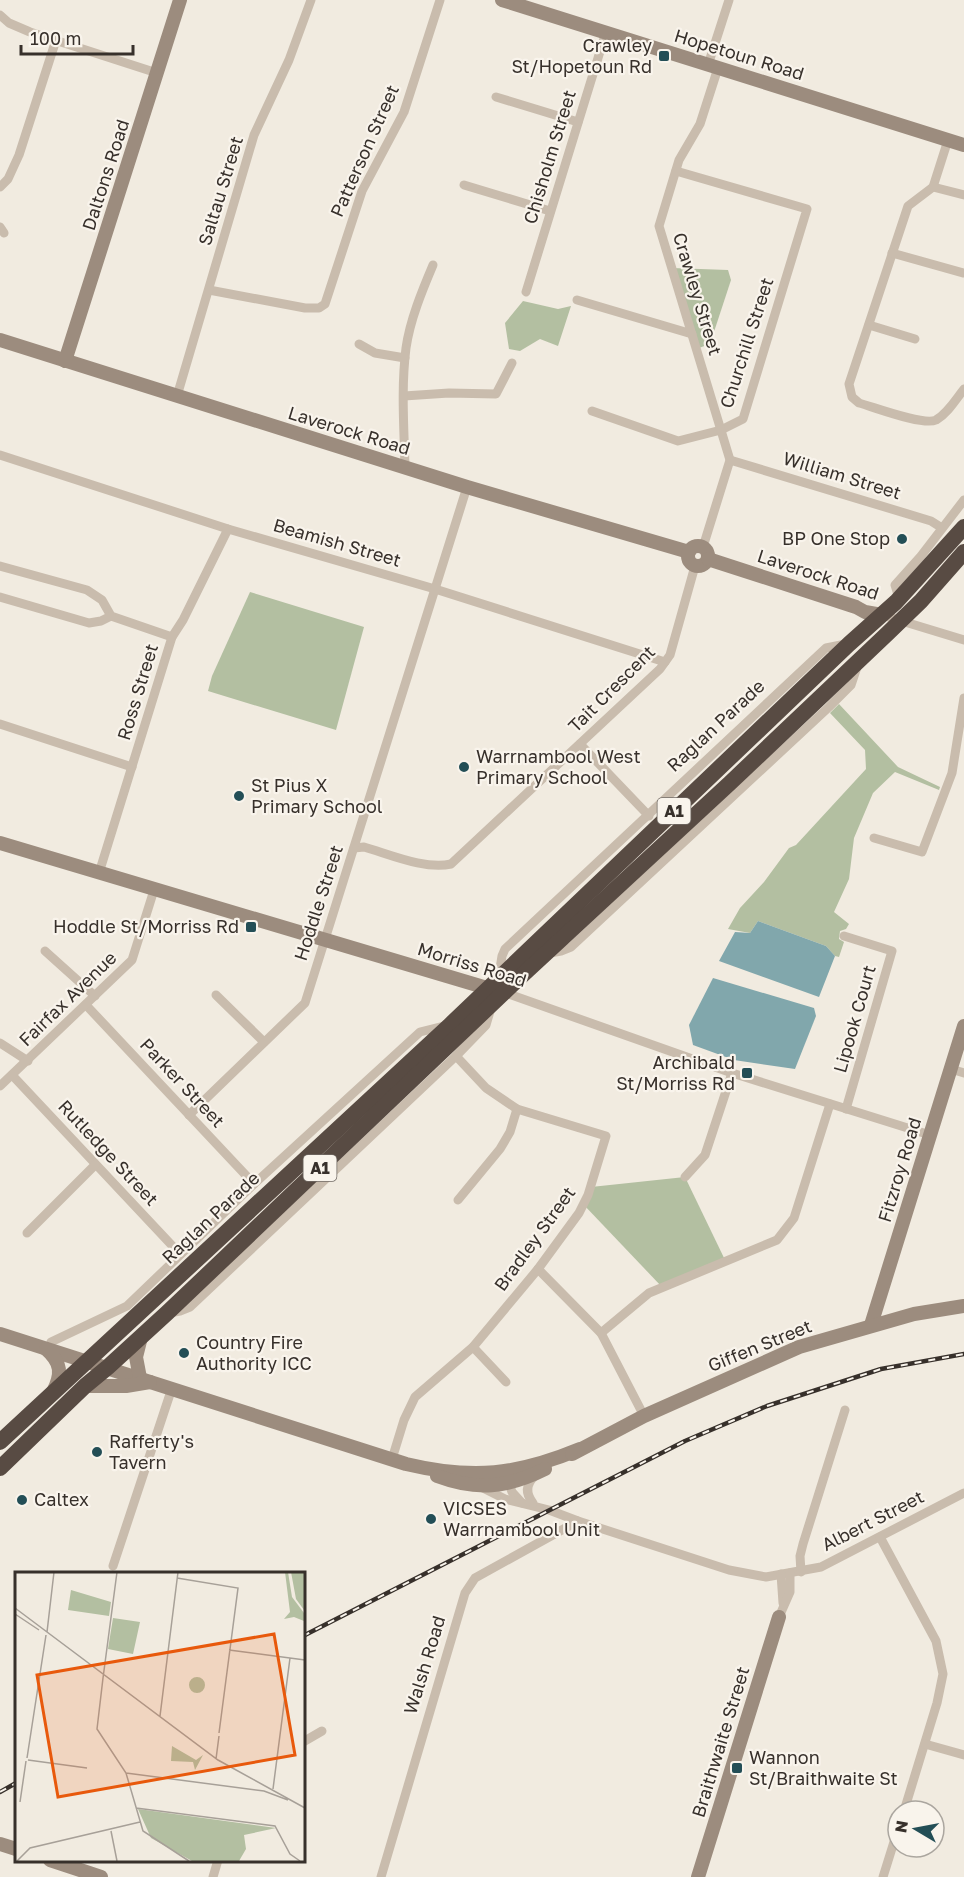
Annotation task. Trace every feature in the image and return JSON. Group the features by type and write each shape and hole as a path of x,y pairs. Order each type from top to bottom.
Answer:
{"highway":[{"name":"Raglan Parade","path":"0,1468 85,1386 108,1368 167,1313 849,644 882,615 964,527"},
{"name":"Raglan Parade","path":"0,1442 87,1360 128,1313 450,1025 547,953 902,619 964,552"},
{"path":"128,1313 144,1334"}],"street":[{"name":"Daltons Road","path":"65,361 180,0"},
{"name":"Saltau Street","path":"177,396 254,135 289,60 311,0"},
{"name":"Patterson Street","path":"209,290 304,309 320,308 325,304 357,202 404,112 440,0"},
{"name":"Hopetoun Road","path":"502,0 964,145"},
{"name":"Crawley Street","path":"721,430 659,226 679,160 700,124 729,0"},
{"path":"0,15 9,23 157,73"},
{"name":"Chisholm Street","path":"526,292 606,32"},
{"path":"0,187 8,179 19,155 56,40"},
{"path":"496,97 578,122"},
{"path":"948,140 933,187 908,206 849,384 852,397 859,403 921,421 933,422 944,415 964,389"},
{"name":"Churchill Street","path":"676,171 807,209 743,419 721,430 730,460"},
{"path":"464,185 550,211"},
{"path":"933,187 964,195"},
{"path":"892,253 963,273"},
{"path":"405,467 405,358 421,294 433,265"},
{"path":"576,300 692,334"},
{"path":"869,325 915,339"},
{"name":"Laverock Road","path":"0,340 467,487 689,552"},
{"path":"359,344 375,353 405,358"},
{"path":"404,396 449,393 496,394 512,363"},
{"path":"592,411 678,441 721,430"},
{"name":"Beamish Street","path":"0,455 228,529 435,589 665,662"},
{"path":"706,553 695,546 689,552 688,559 695,566 703,565 730,460"},
{"name":"William Street","path":"730,460 932,521 942,528"},
{"name":"Hoddle Street","path":"189,1115 305,1003 467,487"},
{"name":"Raglan Parade","path":"899,598 895,585 921,556 964,500"},
{"name":"Ross Street","path":"99,873 172,637 183,620 228,529"},
{"name":"Laverock Road","path":"706,553 866,612 882,615"},
{"path":"0,566 87,590 102,600 111,616 172,637"},
{"name":"Tait Crescent","path":"354,848 364,847 430,866 452,864 660,669 670,654 695,566"},
{"path":"0,597 88,622 101,621 111,616"},
{"path":"882,615 902,619 964,640"},
{"name":"Raglan Parade","path":"167,1313 190,1307 486,1025 505,949 826,648 849,644"},
{"path":"874,838 922,852 952,773 964,698"},
{"path":"0,724 132,767"},
{"path":"580,744 649,816"},
{"name":"Morriss Road","path":"0,843 496,990 732,1073 930,1135"},
{"name":"Fairfax Avenue","path":"0,1086 132,960 154,890"},
{"name":"Lipook Court","path":"844,936 892,951 846,1109"},
{"path":"45,951 95,996"},
{"path":"216,994 264,1042"},
{"name":"Parker Street","path":"86,1005 254,1184"},
{"name":"Raglan Parade","path":"48,1345 128,1313 180,1254 420,1032 450,1025"},
{"name":"Fitzroy Road","path":"871,1325 930,1135 957,1071 964,1026"},
{"path":"0,1043 28,1061"},
{"name":"Bradley Street","path":"392,1459 404,1420 415,1397 473,1347 538,1269 579,1213 588,1195 606,1136 517,1110 486,1088 456,1056"},
{"path":"685,1177 705,1155 732,1073"},
{"name":"Rutledge Street","path":"12,1076 180,1254"},
{"path":"601,1333 649,1293 777,1240 794,1218 830,1104"},
{"path":"459,1200 501,1149 510,1132 517,1110"},
{"path":"27,1233 95,1165"},
{"path":"538,1269 601,1333 644,1416"},
{"name":"Giffen Street","path":"510,1479 542,1471 644,1416 799,1347 914,1314 964,1306"},
{"path":"0,1334 48,1345 108,1368 392,1459 452,1481 477,1486 504,1499 535,1505 729,1570 766,1577 792,1573"},
{"path":"144,1334 136,1357 146,1379"},
{"path":"48,1345 59,1365 59,1378 53,1392"},
{"path":"473,1347 506,1382"},
{"path":"85,1386 126,1386 146,1379"},
{"path":"113,1566 172,1388"},
{"name":"Braithwaite Street","path":"698,1877 779,1617 790,1592 792,1573 800,1556 845,1410"},
{"name":"Giffen Street","path":"510,1479 580,1449"},
{"path":"406,1464 510,1479 535,1505"},
{"path":"535,1505 528,1494 528,1485 542,1471"},
{"path":"477,1486 510,1479"},
{"path":"510,1479 512,1492 522,1503"},
{"name":"Albert Street","path":"792,1573 828,1564 964,1493"},
{"name":"Walsh Road","path":"381,1877 465,1593 475,1578 578,1521"},
{"path":"880,1537 936,1641 941,1661 941,1686 908,1799"},
{"path":"304,1741 322,1731"},
{"path":"924,1744 964,1755"},
{"path":"0,1844 15,1849"},
{"path":"883,1877 889,1859"},
{"path":"56,1862 100,1877"},
{"path":"213,1877 217,1862"}],"green space":[{"path":"672,268 728,270 731,280 710,344 696,349"},
{"path":"523,301 558,309 571,306 558,346 540,339 520,351 509,349 505,323"},
{"path":"250,592 364,627 336,730 208,691 212,676"},
{"path":"839,704 898,767 940,787 939,790 895,772 873,793 854,838 849,879 834,912 849,924 846,929 840,931 839,939 844,942 839,957 835,956 826,946 758,921 750,933 728,929 740,908 764,882 789,848 796,845 866,769 865,750 830,713"},
{"path":"685,1177 726,1262 662,1287 583,1204 591,1187"}],"water":[{"path":"758,921 826,946 835,956 819,997 719,961 735,932 750,933"},
{"path":"713,978 814,1008 816,1016 795,1069 734,1060 693,1045 689,1025"}],"railway":[{"path":"304,1635 685,1441 767,1406 881,1369 964,1354"},
{"path":"0,1792 15,1784"}],"place":[{"name":"Crawley St/Hopetoun Rd","path":"664,56"},
{"name":"BP One Stop","path":"902,539"},
{"name":"Warrnambool West Primary School","path":"464,767"},
{"name":"St Pius X Primary School","path":"239,796"},
{"name":"Hoddle St/Morriss Rd","path":"251,927"},
{"name":"Archibald St/Morriss Rd","path":"747,1073"},
{"name":"Country Fire Authority ICC","path":"184,1353"},
{"name":"Rafferty's Tavern","path":"97,1452"},
{"name":"Caltex","path":"22,1500"},
{"name":"VICSES Warrnambool Unit","path":"431,1519"},
{"name":"Wannon St/Braithwaite St","path":"737,1768"}]}
